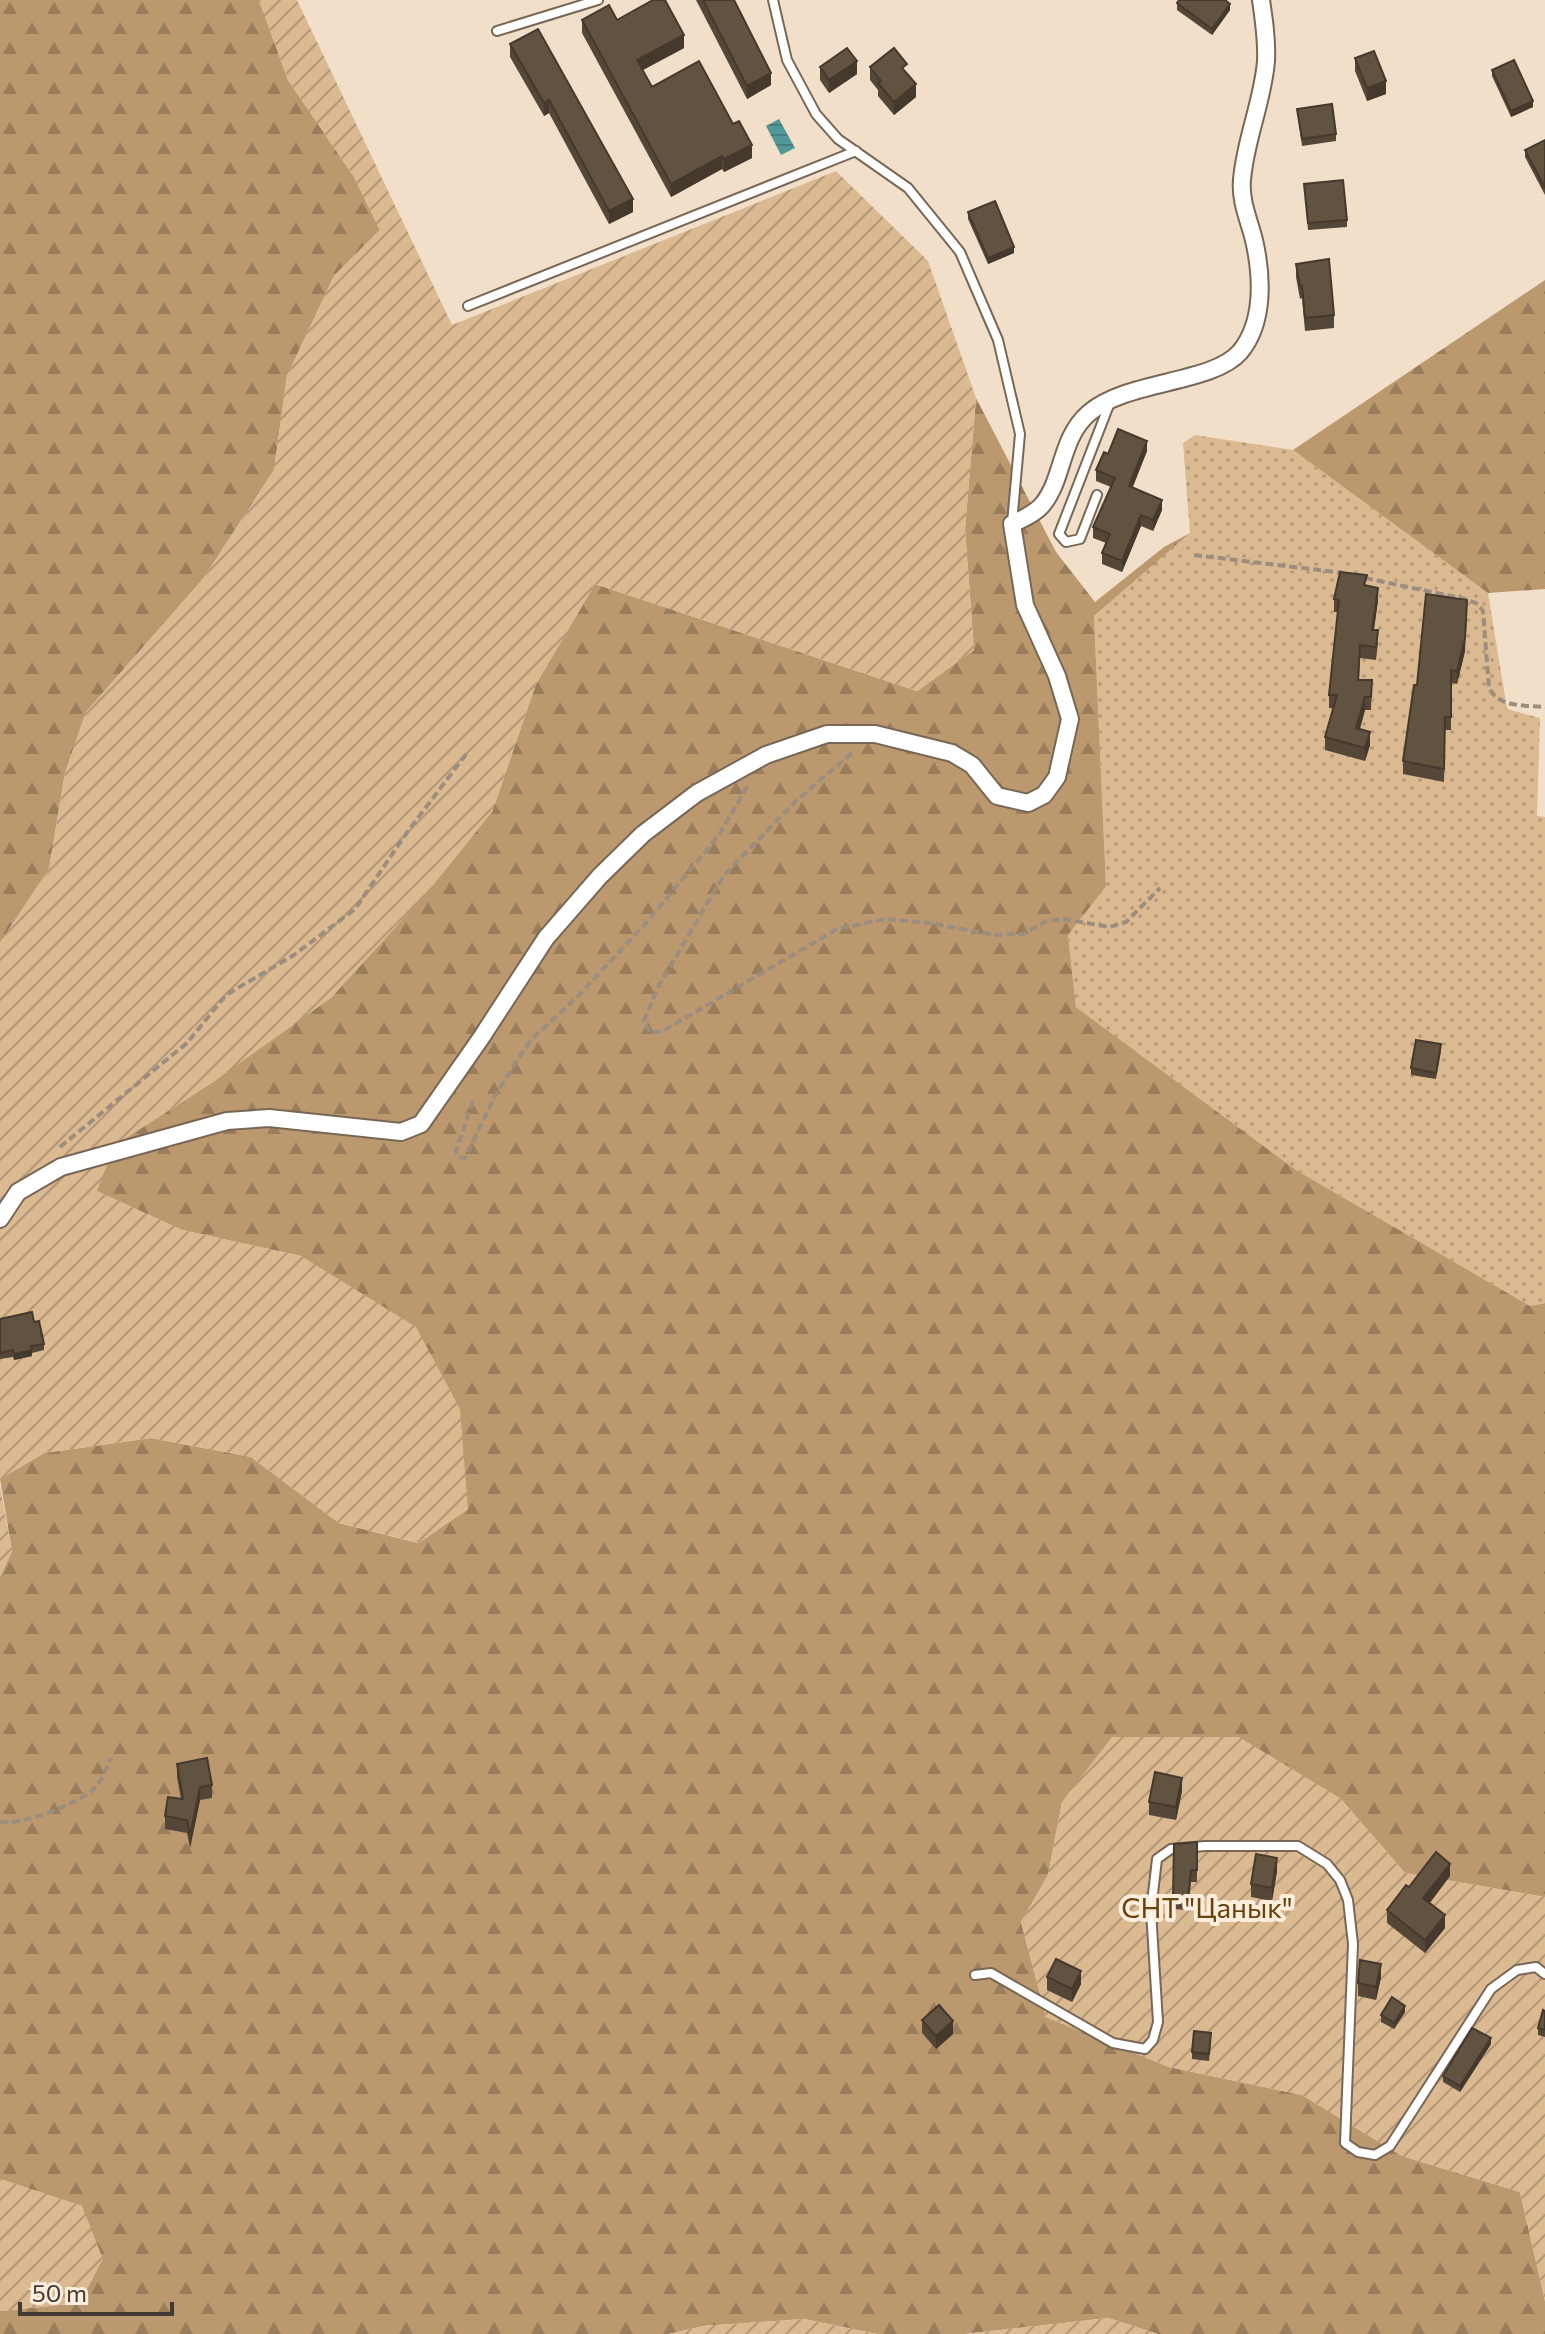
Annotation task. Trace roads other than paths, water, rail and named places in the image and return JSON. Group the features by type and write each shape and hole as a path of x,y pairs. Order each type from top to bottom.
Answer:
{"street":[{"path":"0,1219 18,1192 61,1167 227,1121 269,1118 401,1132 421,1124 546,938 600,876 643,834 697,793 766,755 827,734 875,734 952,753 972,765 997,796 1028,803 1044,795 1057,777 1070,719 1057,676 1025,605 1012,524 1042,505 1075,428 1089,413 1112,398 1211,370 1240,353 1254,326 1259,304 1258,269 1241,182 1266,62 1261,0"}],"lane":[{"path":"497,31 598,0"},
{"path":"773,0 787,60 816,114 838,139 908,188 960,252 998,340 1020,434 1012,524"},
{"path":"468,306 856,151"},
{"path":"1097,495 1080,539 1066,542 1059,534 1112,398"},
{"path":"975,1975 991,1973 1113,2043 1145,2049 1153,2040 1158,2022 1151,1911 1157,1859 1171,1849 1298,1846 1327,1864 1340,1880 1348,1900 1353,1944 1345,2143 1358,2152 1375,2155 1390,2146 1491,1989 1517,1970 1536,1967 1545,1974"}],"water":[{"path":"779,119 795,148 781,155 766,126"}],"park label":[{"name":"СНТ \"Цанык\"","path":"1207,1908"}]}
